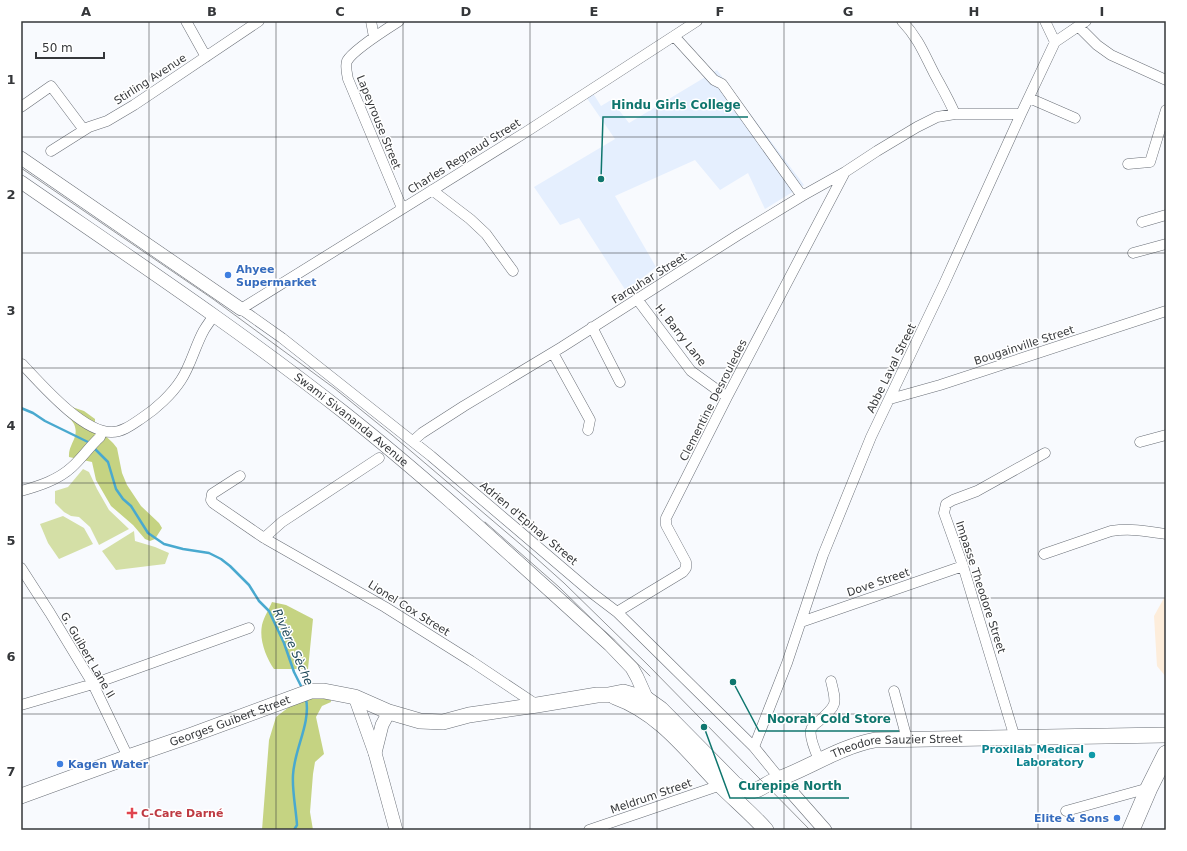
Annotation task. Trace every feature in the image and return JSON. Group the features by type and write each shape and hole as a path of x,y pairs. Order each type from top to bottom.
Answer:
{"main road":[{"name":"Georges Guibert Street","path":"21,796 304,694 324,691 356,697 389,712 420,721 443,722 469,714 537,706 623,692 647,699 670,717 766,830"},
{"name":"Georges Guibert Street","path":"608,695 637,706 652,717 728,784"},
{"name":"Theodore Sauzier Street","path":"728,784 744,790 755,791 773,781 845,748 862,742 887,739 1166,735"},
{"path":"1131,830 1149,788 1166,754"}],"street":[{"path":"186,21 206,57"},
{"name":"Stirling Avenue","path":"51,150 84,130 107,121 134,105 259,21"},
{"path":"371,21 374,38"},
{"name":"Lapeyrouse Street","path":"399,21 351,56 347,62 348,79 402,208"},
{"name":"Charles Regnaud Street","path":"241,309 526,132 697,21"},
{"path":"902,21 913,32 950,102 954,114"},
{"path":"1044,21 1055,42 1082,23 1097,45 1112,56 1166,80"},
{"path":"674,36 714,80 722,84 802,196"},
{"name":"Abbe Laval Street","path":"754,747 787,663 824,554 871,437 944,284 1055,42"},
{"path":"21,107 51,86 84,130"},
{"path":"1029,98 1075,118"},
{"path":"1128,164 1150,162 1166,110"},
{"name":"Farquhar Street","path":"413,441 422,433 464,406 553,353 802,196 845,172 900,137 937,117 954,114 1021,114"},
{"path":"21,158 241,309"},
{"name":"Clementine Desrouledes","path":"617,612 683,572 686,568 686,562 666,525 666,518 727,397 845,172"},
{"name":"Swami Sivananda Avenue","path":"21,182 214,315 339,409 426,480 610,645 632,668 653,712 668,730"},
{"path":"432,190 470,219 486,234 513,271"},
{"path":"1142,222 1166,215"},
{"path":"1133,253 1166,244"},
{"name":"H. Barry Lane","path":"638,300 691,371 727,397"},
{"name":"Adrien d'Epinay Street","path":"241,309 298,351 413,441 592,593 617,612 754,747 780,779"},
{"name":"Bougainville Street","path":"890,399 948,383 1166,311"},
{"path":"22,364 58,401 89,425 101,434 113,433 125,429 149,414 181,381 204,331 214,315"},
{"path":"592,328 620,382"},
{"path":"553,353 590,420 588,430"},
{"path":"21,491 44,485 61,476 72,467 101,434"},
{"path":"1140,442 1166,435"},
{"name":"Impasse Theodore Street","path":"1015,738 963,566 944,513 946,504 977,491 1045,453"},
{"path":"264,538 282,522 379,458"},
{"name":"Lionel Cox Street","path":"240,476 212,494 211,500 213,503 264,538 385,607 471,661 537,706"},
{"path":"1044,554 1117,530 1137,530 1166,534"},
{"name":"Dove Street","path":"801,622 963,566"},
{"name":"G. Guibert Lane II","path":"21,568 93,684 128,757"},
{"path":"21,705 93,684 249,628"},
{"path":"623,692 631,687 637,677"},
{"path":"819,760 810,736 810,730 832,709 834,705 836,699 831,681"},
{"path":"894,691 907,739"},
{"path":"356,697 375,753 396,830"},
{"path":"375,753 382,724 389,712"},
{"path":"780,779 825,830"},
{"name":"Meldrum Street","path":"589,830 728,784"},
{"path":"1066,811 1149,788"}],"shaded area":[{"path":"717,70 804,185 765,209 748,173 720,190 695,160 615,196 656,267 626,291 579,218 560,225 534,187 615,139 584,94 591,90 601,106 611,100 629,123"},
{"path":"1164,598 1166,599 1166,677 1157,666 1154,616"}],"green space":[{"path":"66,405 84,411 95,419 95,426 117,448 122,473 127,485 141,506 159,523 162,528 155,539 150,541 145,539 133,525 111,506 96,480 92,462 69,457 70,448 76,433 73,422 62,409"},
{"path":"83,469 89,472 109,510 129,529 99,545 90,527 79,517 71,516 64,512 55,503 55,491 68,487"},
{"path":"63,516 84,528 93,544 59,559 48,543 40,524"},
{"path":"134,531 135,541 169,553 165,564 116,570 102,551"},
{"path":"272,602 286,605 313,619 308,669 274,669 271,664 262,642 261,631 264,619"},
{"path":"306,694 330,694 331,702 322,706 316,717 324,754 315,762 313,774 310,812 313,830 262,830 269,740 276,717"}],"waterway":[{"name":"Rivière Sèche","path":"21,408 90,443"},
{"name":"Rivière Sèche","path":"93,447 108,462 116,489 123,499 131,506 148,533 164,544 209,553 221,559 249,585 259,601 269,611 302,688"},
{"name":"Rivière Sèche","path":"294,830 297,825 293,775 296,756 306,717 306,699"}],"tram line":[{"path":"21,168 213,299 334,388 392,435 564,583 648,665 810,830"},
{"path":"485,522 559,587 650,676"}],"place":[{"name":"Hindu Girls College","path":"601,179"},
{"name":"Ahyee Supermarket","path":"228,275"},
{"name":"Noorah Cold Store","path":"733,682"},
{"name":"Curepipe North","path":"704,727"},
{"name":"Proxilab Medical Laboratory","path":"1092,755"},
{"name":"Kagen Water","path":"60,764"},
{"name":"C-Care Darné","path":"132,813"},
{"name":"Elite & Sons","path":"1117,818"}]}
